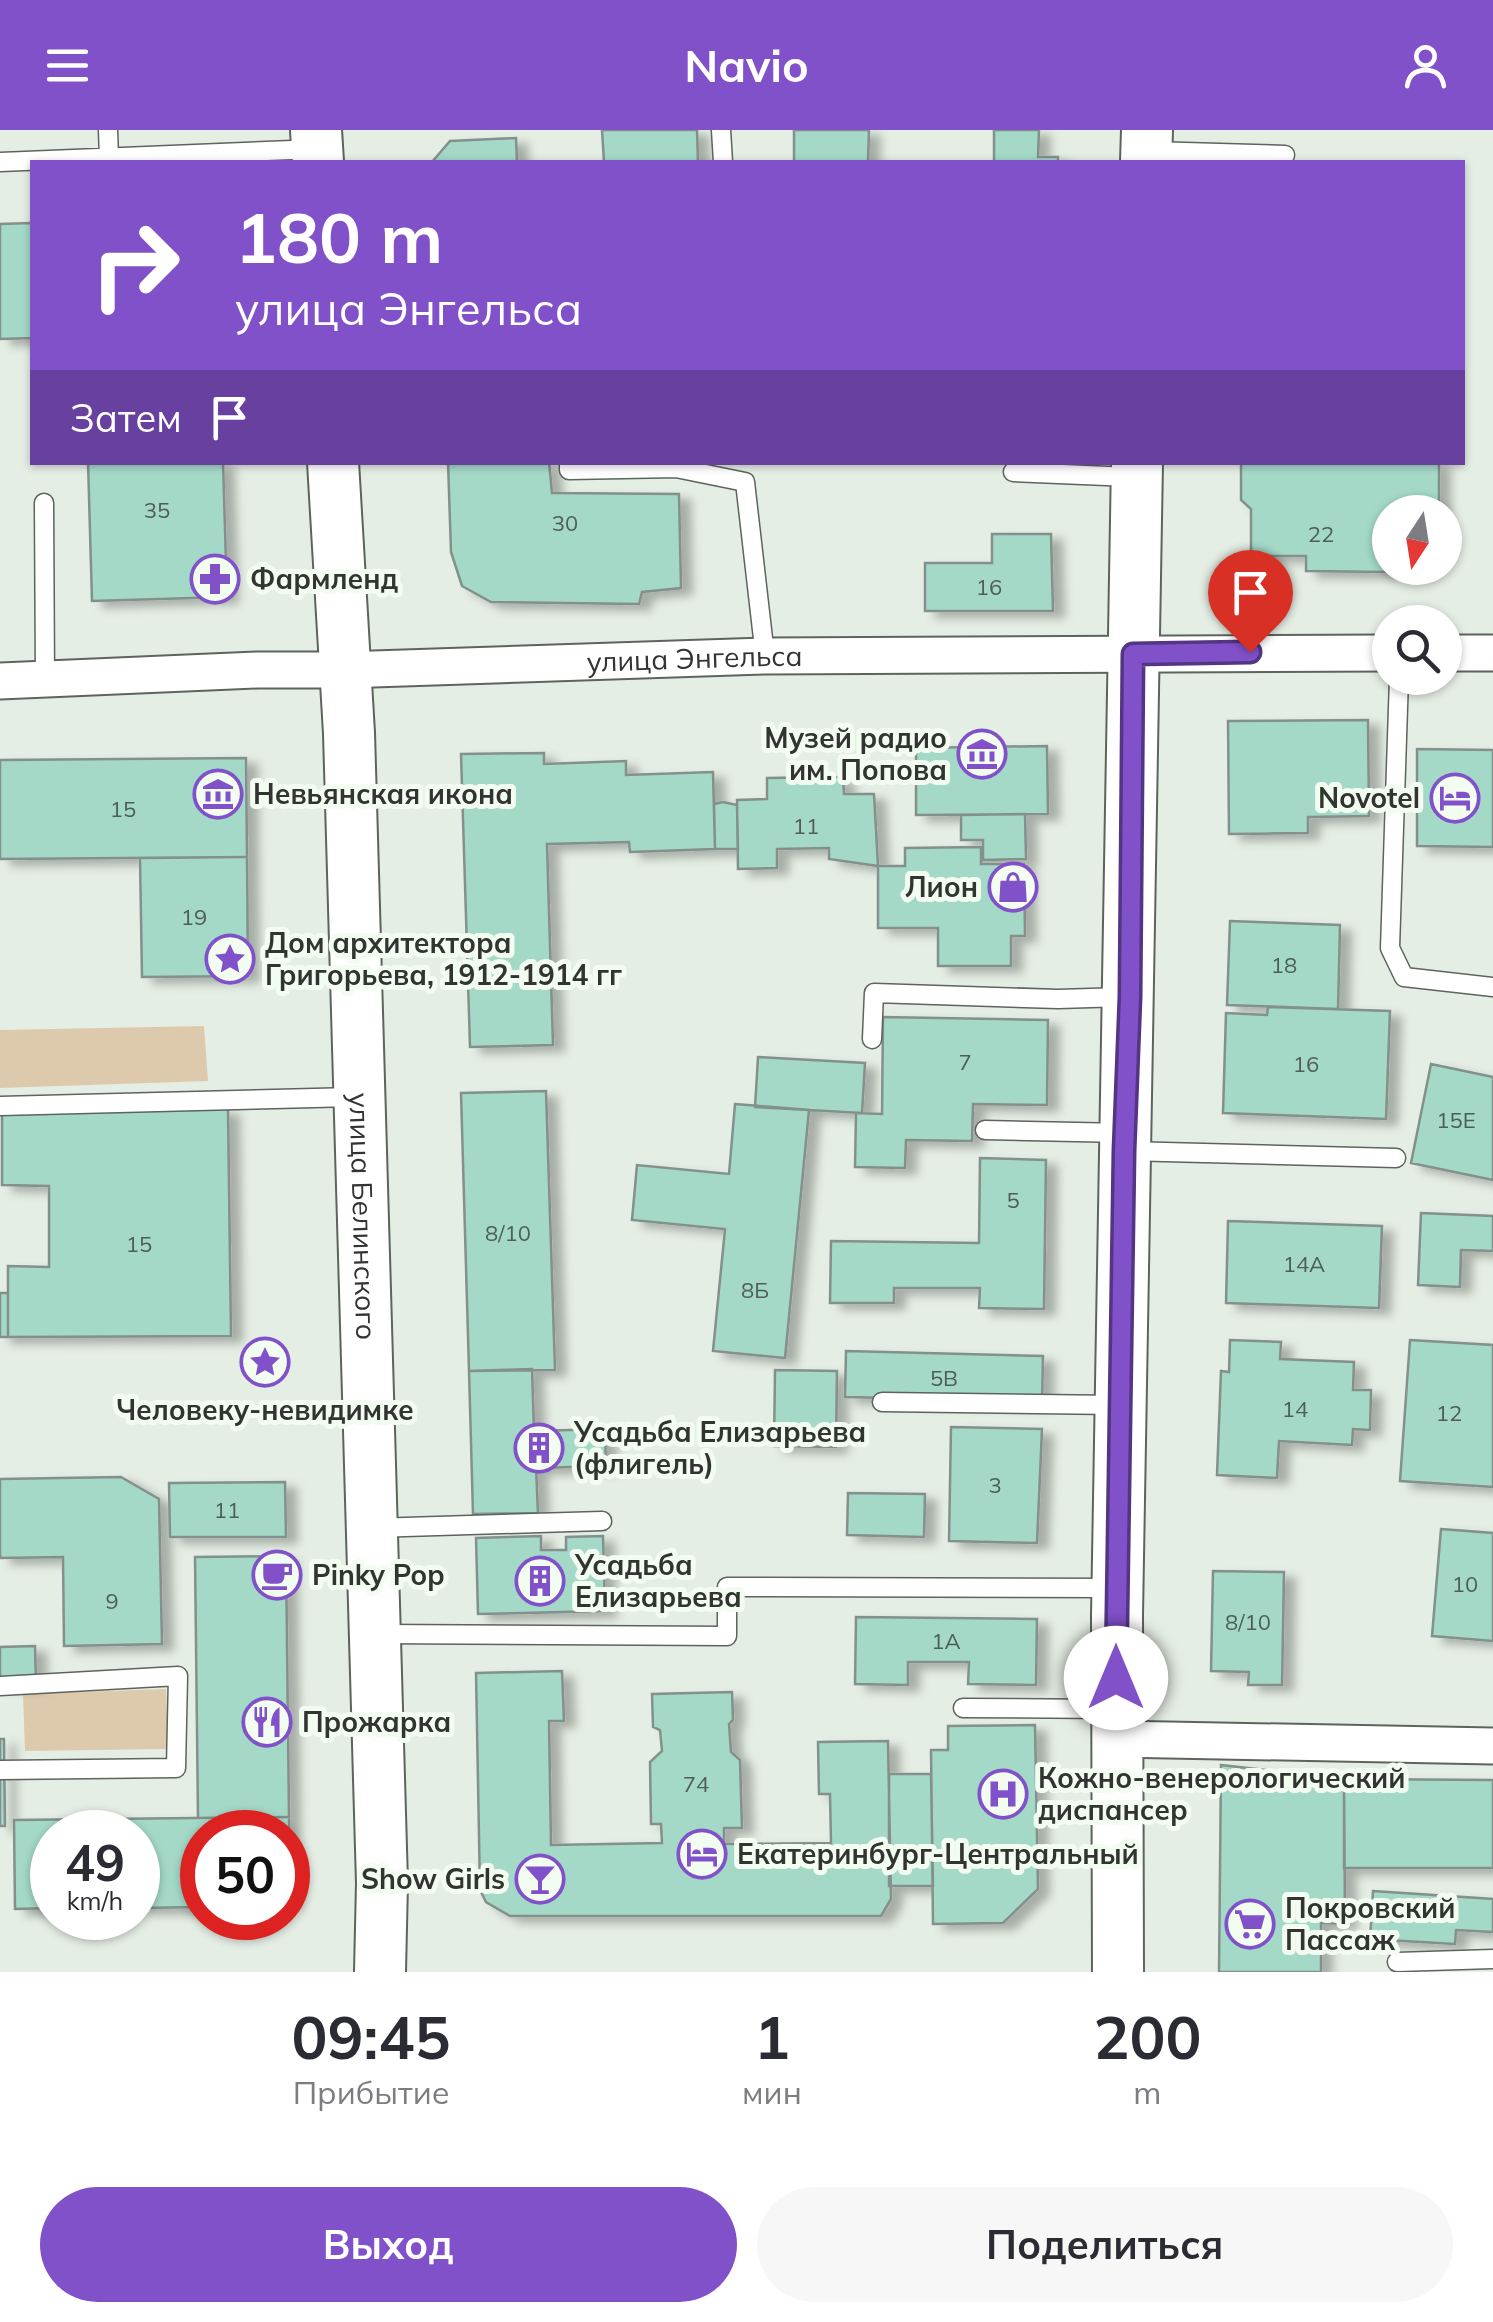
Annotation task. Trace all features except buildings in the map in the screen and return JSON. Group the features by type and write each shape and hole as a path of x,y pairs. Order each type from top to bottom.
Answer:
{"main road":[{"name":"улица Белинского","path":"334,465 349,733 382,1882 380,1972"},
{"path":"1118,1972 1117,1588 1137,470"}],"street":[{"path":"1462,653 1493,652"},
{"name":"улица Энгельса","path":"0,681 765,656 1372,653"},
{"path":"1116,1724 1493,1746"}],"lane":[{"path":"108,130 109,158"},
{"path":"721,130 723,160"},
{"path":"54,160 317,147"},
{"path":"1147,148 1285,155"},
{"path":"0,162 30,161"},
{"path":"569,465 569,470 676,468 745,482 765,656"},
{"path":"1014,472 1137,470"},
{"path":"44,503 46,680"},
{"path":"1398,695 1390,948 1404,977 1493,987"},
{"path":"872,1039 874,993 1058,999 1130,997"},
{"path":"0,1106 360,1097"},
{"path":"985,1130 1396,1158"},
{"path":"882,1402 1120,1405"},
{"path":"372,1528 602,1520"},
{"path":"374,1634 727,1636 727,1586 1117,1588"},
{"path":"0,1686 178,1676 176,1768 0,1770"},
{"path":"964,1708 1116,1724"},
{"path":"1396,1962 1493,1959"}],"shaded area":[{"path":"204,1026 208,1081 0,1088 0,1030"},
{"path":"166,1689 168,1749 25,1751 23,1694"}],"place":[{"name":"Фармленд","path":"215,579"},
{"name":"Музей радио им. Попова","path":"982,754"},
{"name":"Невьянская икона","path":"218,794"},
{"name":"Novotel","path":"1455,798"},
{"name":"Лион","path":"1013,887"},
{"name":"Дом архитектора Григорьева, 1912-1914 гг","path":"230,959"},
{"name":"Человеку-невидимке","path":"265,1362"},
{"name":"Усадьба Елизарьева (флигель)","path":"539,1448"},
{"name":"Pinky Pop","path":"277,1575"},
{"name":"Усадьба Елизарьева","path":"540,1581"},
{"name":"Прожарка","path":"267,1722"},
{"name":"Кожно-венерологический диспансер","path":"1003,1794"},
{"name":"Екатеринбург-Центральный","path":"702,1854"},
{"name":"Show Girls","path":"540,1879"},
{"name":"Покровский Пассаж","path":"1250,1924"}],"route":[{"path":"1116,1678 1133,654 1250,652"}]}
